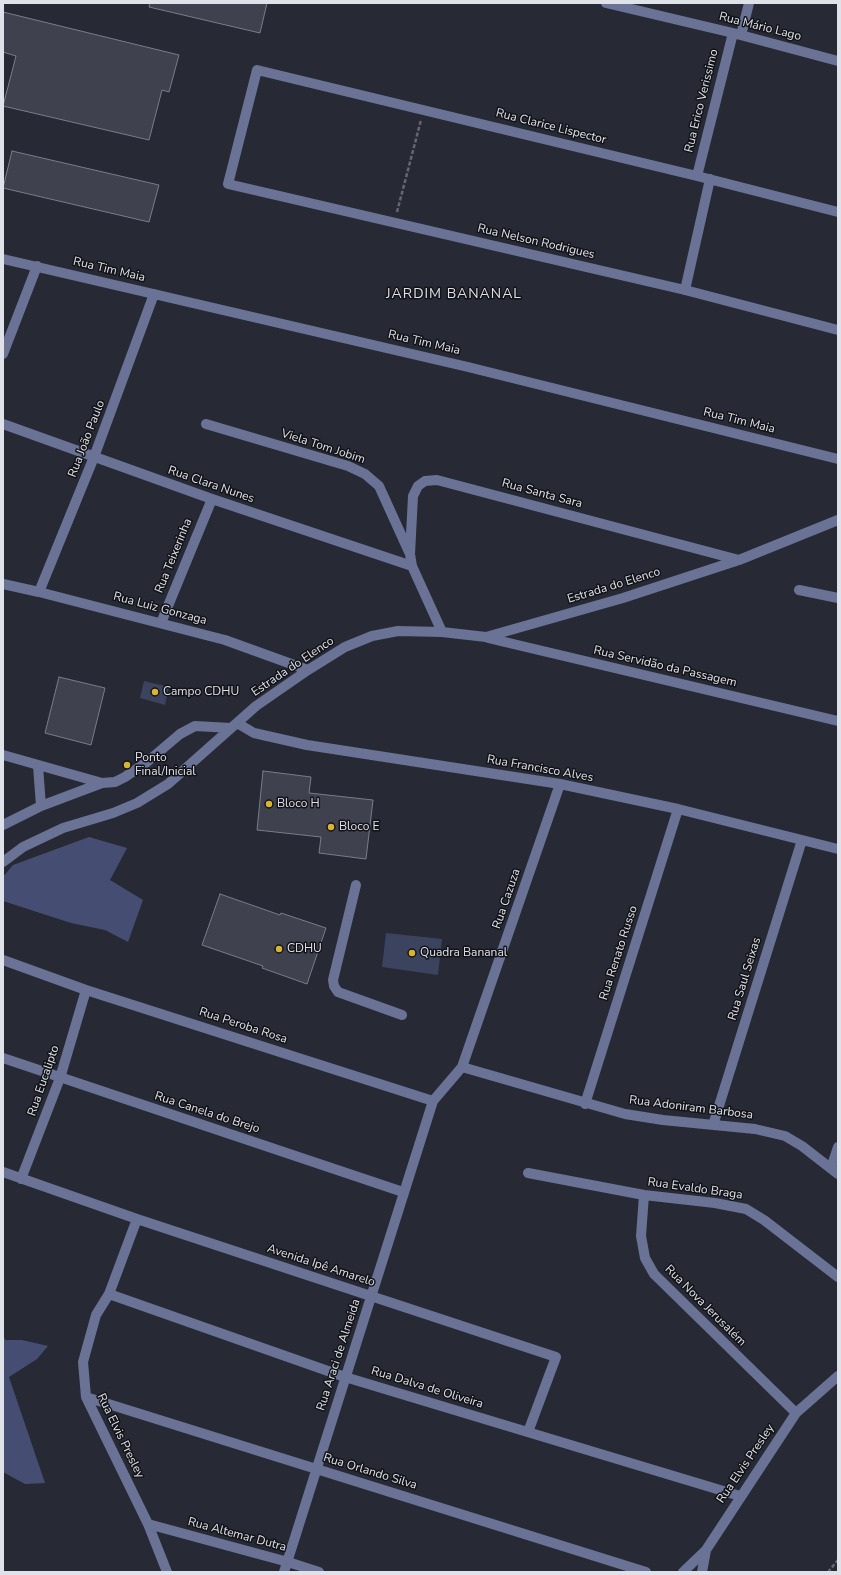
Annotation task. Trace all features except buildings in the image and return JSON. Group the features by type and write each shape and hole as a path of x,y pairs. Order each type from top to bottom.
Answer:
{"street":[{"name":"Rua Mário Lago","path":"606,3 737,34 838,61"},
{"name":"Rua Erico Verissimo","path":"697,176 737,34 750,3"},
{"name":"Rua Clarice Lispector","path":"228,184 257,70 710,179 838,212"},
{"path":"685,290 710,179"},
{"name":"Rua Nelson Rodrigues","path":"228,184 685,290 838,330"},
{"name":"Rua Tim Maia","path":"3,258 468,367 838,459"},
{"path":"3,354 37,266"},
{"name":"Rua João Paulo","path":"39,592 94,457 154,294"},
{"name":"Rua Clara Nunes","path":"3,424 212,499 412,566"},
{"name":"Viela Tom Jobim","path":"206,424 348,466 365,474 379,486 410,554"},
{"name":"Rua Santa Sara","path":"412,566 410,554 413,496 418,486 425,481 437,480 739,560"},
{"name":"Rua Teixerinha","path":"161,622 212,499"},
{"name":"Estrada do Elenco","path":"3,862 23,847 63,828 137,803 168,784 256,706 308,670 345,647 372,636 398,631 442,632 486,637 623,598 739,560 838,520"},
{"path":"412,566 442,632"},
{"name":"Rua Luiz Gonzaga","path":"3,584 161,622 226,640 308,670"},
{"path":"799,590 838,598"},
{"name":"Rua Servidão da Passagem","path":"486,637 838,721"},
{"path":"3,825 41,806 102,783 115,782 125,777 147,762 180,734 195,726 234,726"},
{"name":"Rua Francisco Alves","path":"234,726 254,733 307,745 560,784 678,809 838,849"},
{"path":"3,756 102,783"},
{"path":"38,766 41,806"},
{"name":"Rua Cazuza","path":"462,1067 560,784"},
{"name":"Rua Renato Russo","path":"585,1104 678,809"},
{"name":"Rua Saul Seixas","path":"713,1125 802,840"},
{"path":"356,885 333,980 334,986 338,992 402,1015"},
{"name":"Rua Peroba Rosa","path":"3,960 86,990 433,1101"},
{"name":"Rua Eucalipto","path":"21,1179 60,1078 86,990"},
{"name":"Rua Canela do Brejo","path":"3,1058 403,1192"},
{"path":"433,1101 462,1067"},
{"name":"Rua Adoniram Barbosa","path":"462,1067 585,1104 640,1116 755,1129 785,1136 802,1146 834,1171"},
{"name":"Rua Araci de Almeida","path":"284,1572 433,1101"},
{"path":"834,1171 838,1147"},
{"name":"Avenida Ipê Amarelo","path":"3,1172 137,1219 556,1357 528,1432"},
{"name":"Rua Evaldo Braga","path":"528,1173 644,1195 746,1209 764,1220 838,1277"},
{"name":"Rua Nova Jerusalém","path":"644,1195 641,1236 645,1258 654,1274 796,1413"},
{"name":"Rua Elvis Presley","path":"137,1219 109,1294 96,1315 82,1362 86,1397 148,1524 167,1572"},
{"name":"Rua Dalva de Oliveira","path":"109,1294 345,1377 740,1496"},
{"name":"Rua Elvis Presley","path":"683,1572 706,1550 740,1496 796,1413 838,1376"},
{"name":"Rua Orlando Silva","path":"86,1397 646,1572"},
{"name":"Rua Altemar Dutra","path":"148,1524 288,1562 319,1572"},
{"path":"702,1572 706,1550"}],"path":[{"path":"394,223 424,110"},
{"path":"828,1572 838,1560"}],"shaded area":[{"name":"Campo CDHU","path":"144,681 169,687 165,705 140,698"},
{"path":"89,837 127,848 110,880 143,900 128,942 105,930 71,923 3,901 3,877 13,865"},
{"name":"Quadra Bananal","path":"386,933 442,939 438,975 382,967"},
{"path":"3,1333 5,1340 22,1340 48,1346 37,1359 9,1377 45,1483 25,1484 3,1472"}],"place":[{"name":"Campo CDHU","path":"155,692"},
{"name":"Ponto Final/Inicial","path":"127,765"},
{"name":"Bloco H","path":"269,804"},
{"name":"Bloco E","path":"331,827"},
{"name":"CDHU","path":"279,949"},
{"name":"Quadra Bananal","path":"412,953"}],"district":[{"name":"JARDIM BANANAL","path":"454,295"}]}
